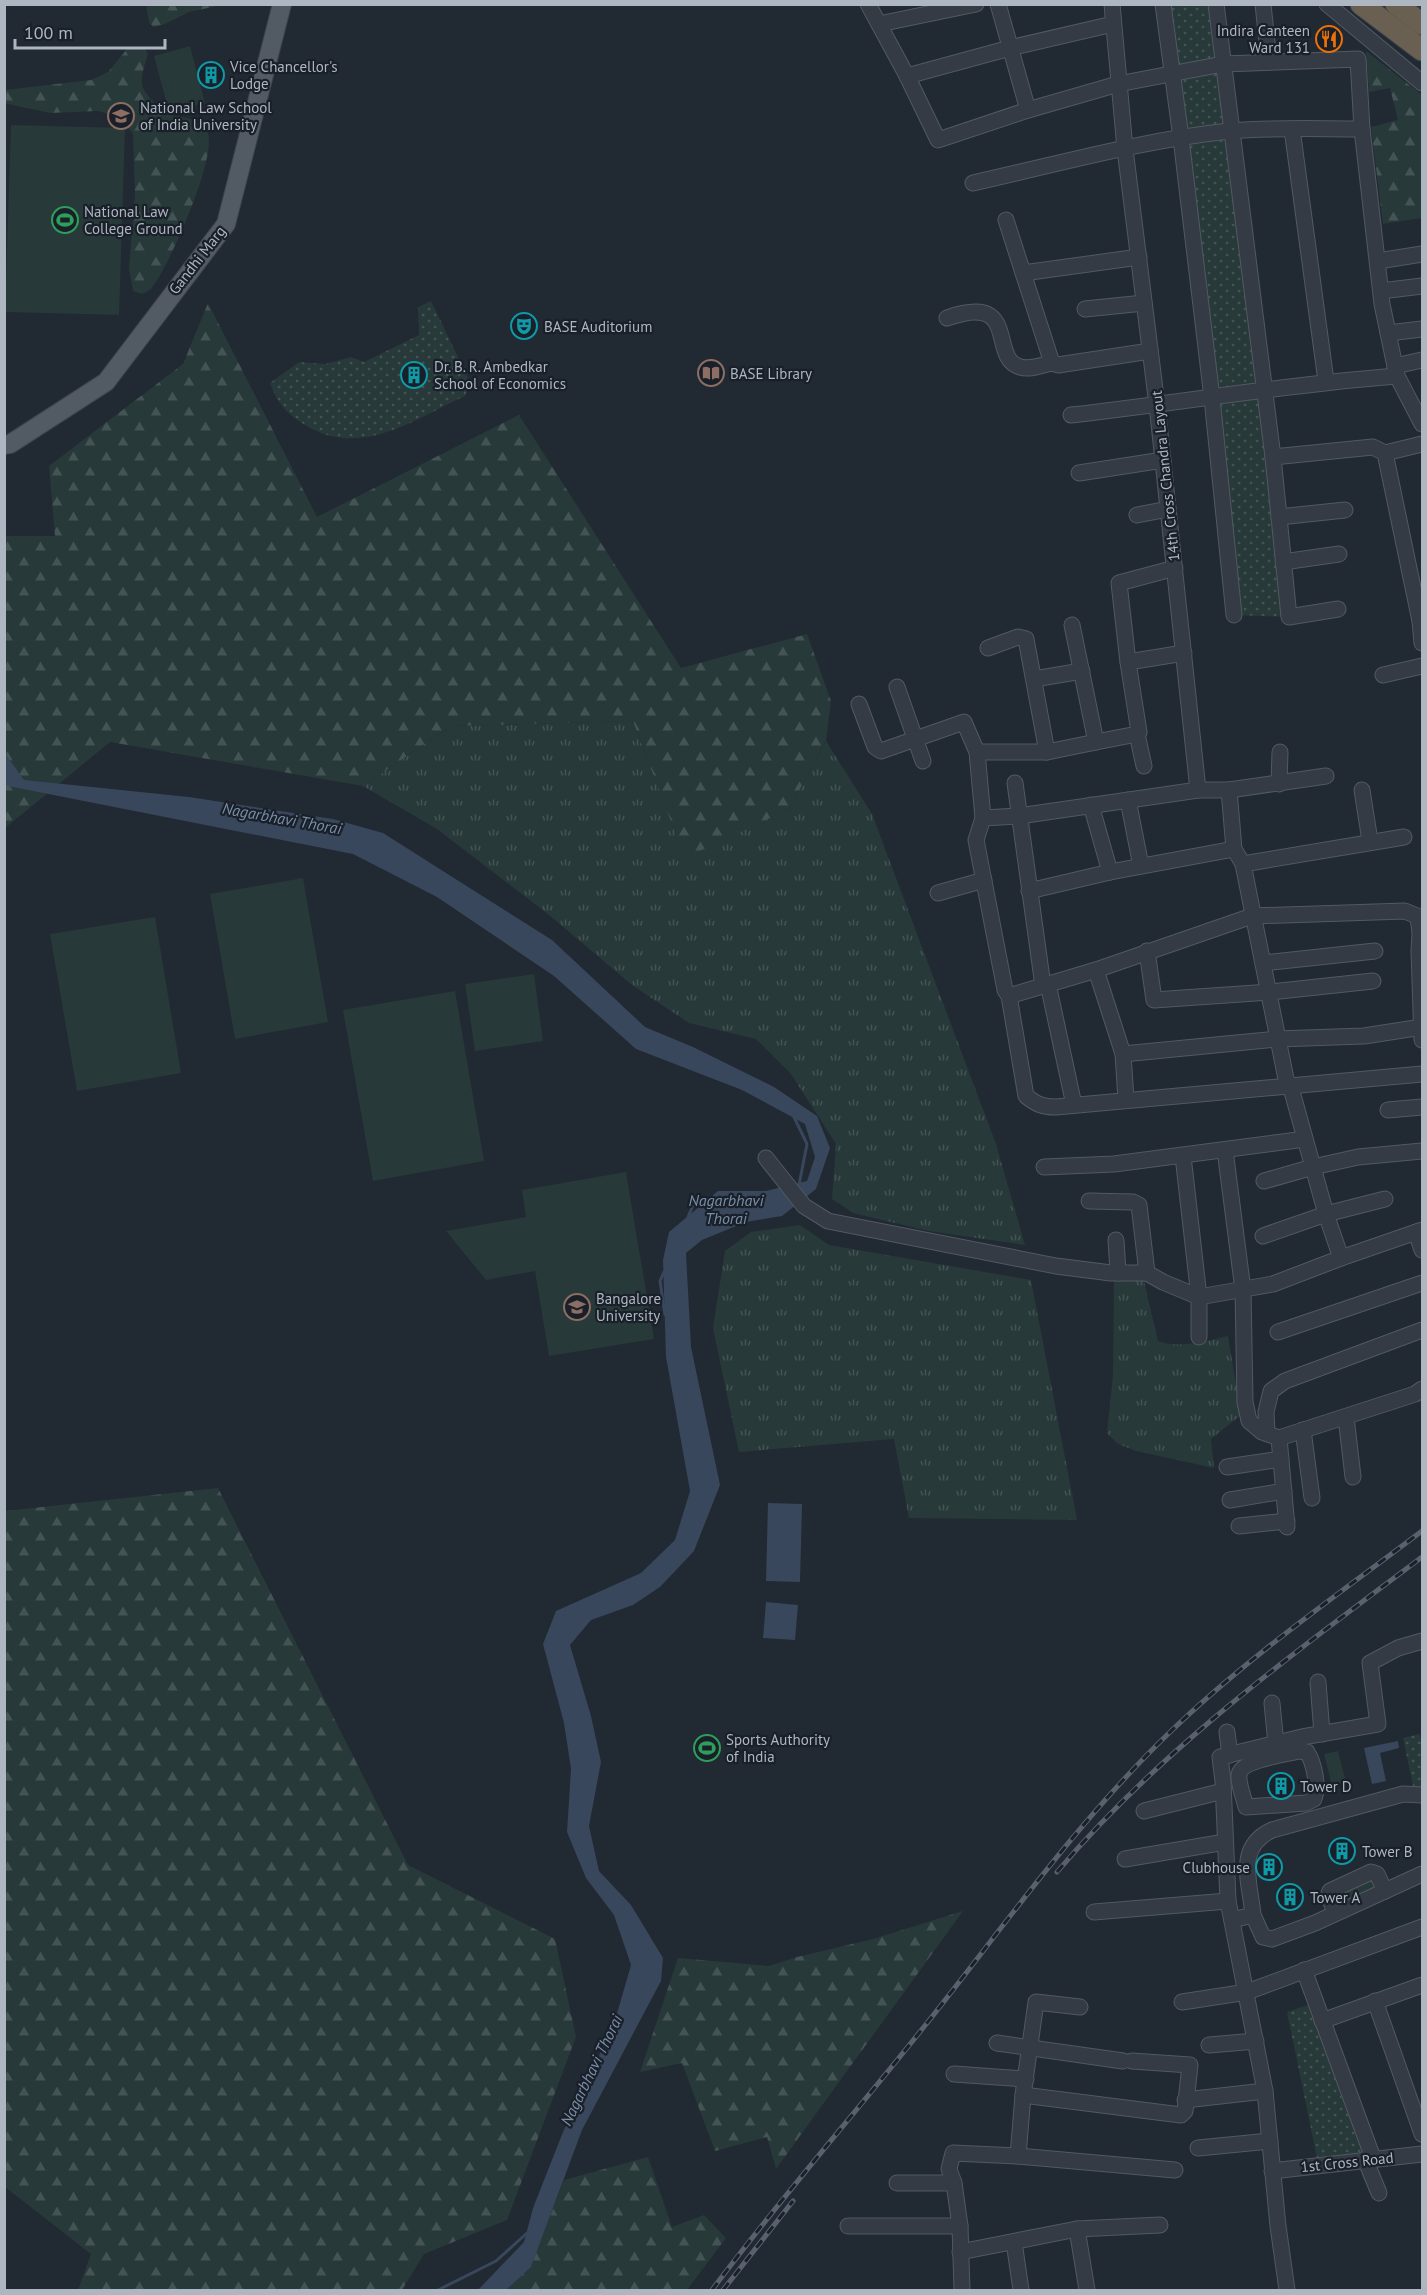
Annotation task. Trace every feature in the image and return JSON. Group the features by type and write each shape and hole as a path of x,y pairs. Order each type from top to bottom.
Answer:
{"highway":[{"path":"1361,4 1422,50"},
{"path":"1396,4 1422,24"}],"main road":[{"name":"Gandhi Marg","path":"4,445 10,444 106,382 226,224 282,4"}],"street":[{"path":"868,4 938,140 1028,110 1118,84 1223,64 1358,59"},
{"path":"879,24 976,4"},
{"path":"998,4 1028,110"},
{"name":"14th Cross Chandra Layout","path":"1112,4 1125,149 1157,405 1198,790"},
{"path":"1163,4 1212,398 1230,509 1234,615"},
{"path":"1216,4 1272,457 1289,617 1338,609"},
{"path":"1263,4 1269,62"},
{"path":"1327,4 1422,82"},
{"path":"907,76 1010,48 1113,24"},
{"path":"1359,31 1358,59 1362,129 1381,291 1396,371 1418,408 1422,424"},
{"path":"1292,129 1326,381"},
{"path":"973,183 1125,149 1231,131 1362,129"},
{"path":"1006,220 1052,363"},
{"path":"1378,261 1422,254"},
{"path":"1023,273 1138,257"},
{"path":"1381,291 1422,286"},
{"path":"1085,309 1144,303"},
{"path":"947,318 965,312 977,311 986,314 1000,327 1007,357 1015,365 1028,368 1150,351"},
{"path":"1388,333 1422,329"},
{"path":"1071,416 1264,392 1396,371 1422,360"},
{"path":"1272,457 1373,447 1385,453 1422,444"},
{"path":"1385,453 1421,620 1422,643"},
{"path":"1079,473 1163,460"},
{"path":"1137,514 1168,508"},
{"path":"1279,518 1345,510"},
{"path":"1283,562 1339,554"},
{"path":"1144,766 1137,734 1139,732 1119,583 1175,568"},
{"path":"1072,625 1096,742"},
{"path":"988,648 1018,637 1026,639 1047,752"},
{"path":"1128,662 1184,653"},
{"path":"1383,675 1422,666"},
{"path":"1034,679 1082,670"},
{"path":"897,687 923,761"},
{"path":"859,704 875,747 881,751"},
{"path":"865,758 964,722 976,752 983,818 976,840 1005,990 1009,996 1026,1096 1035,1104 1045,1107 1074,1105 1291,1088 1422,1074"},
{"path":"976,752 1047,752 1137,734"},
{"path":"1279,784 1280,752"},
{"path":"983,818 1019,816 1198,790 1229,790 1326,776"},
{"path":"1015,783 1029,891 1046,985 1074,1105"},
{"path":"1229,790 1234,849 1243,864 1286,1079 1291,1088 1326,1214 1341,1258"},
{"path":"1362,790 1370,841"},
{"path":"1128,800 1140,866"},
{"path":"1091,805 1110,872"},
{"path":"1243,864 1404,837"},
{"path":"1029,891 1110,872 1234,849"},
{"path":"938,893 984,880"},
{"path":"1009,996 1096,970 1252,916 1406,911 1420,918 1422,1033 1277,1039 1123,1054"},
{"path":"1147,951 1154,1000 1270,992 1374,981"},
{"path":"1263,963 1375,951"},
{"path":"1096,970 1123,1054 1126,1100"},
{"path":"1388,1110 1422,1107"},
{"path":"1044,1167 1114,1164 1305,1139"},
{"path":"1225,1150 1243,1290 1245,1402 1249,1421 1262,1432 1273,1435 1304,1430 1415,1394 1422,1389"},
{"path":"1264,1180 1358,1158 1422,1151"},
{"path":"1183,1156 1199,1297 1199,1337"},
{"path":"766,1158 804,1206 828,1221 1056,1266 1118,1273 1147,1273 1199,1297 1273,1284 1419,1231 1422,1250"},
{"path":"1263,1236 1326,1214 1385,1199"},
{"path":"1089,1201 1132,1202 1139,1205 1147,1273"},
{"path":"1116,1240 1118,1273"},
{"path":"1278,1332 1422,1283"},
{"path":"1239,1526 1287,1524 1281,1459 1266,1412 1271,1391 1285,1381 1422,1330"},
{"path":"1346,1417 1353,1477"},
{"path":"1304,1430 1312,1498"},
{"path":"1227,1467 1281,1459"},
{"path":"1230,1500 1284,1491"},
{"path":"1287,2290 1265,2091 1228,1901 1220,1757 1378,1724 1370,1663 1398,1648 1422,1641"},
{"path":"1318,1682 1322,1734"},
{"path":"1272,1703 1276,1744"},
{"path":"1227,1732 1230,1755"},
{"path":"1224,1809 1306,1803 1314,1799 1316,1785 1307,1752 1299,1751 1253,1762 1242,1769 1239,1774 1246,1807"},
{"path":"1144,1811 1223,1791"},
{"path":"1422,1795 1403,1794 1272,1830 1260,1835 1248,1852 1253,1915 1259,1932 1266,1939 1272,1939 1336,1913 1422,1874"},
{"path":"1125,1859 1225,1842"},
{"path":"1226,1867 1248,1865"},
{"path":"1336,1913 1328,1896 1330,1891 1371,1872 1377,1874 1385,1891"},
{"path":"1094,1912 1228,1901"},
{"path":"1232,1920 1253,1915"},
{"path":"1182,2002 1247,1992 1422,1927"},
{"path":"1236,1939 1259,1932"},
{"path":"1304,1970 1379,2193"},
{"path":"1322,2021 1422,1985"},
{"path":"1375,2001 1422,2134"},
{"path":"1018,2156 1023,2095 1036,2002 1080,2007"},
{"path":"1209,2045 1256,2041"},
{"path":"997,2043 1128,2061 1190,2065 1185,2111 1180,2115 1023,2095"},
{"path":"954,2074 1026,2079"},
{"path":"1185,2100 1265,2091"},
{"path":"1198,2148 1270,2141"},
{"path":"962,2290 960,2226 954,2183 949,2169 953,2153 1018,2156 1175,2170"},
{"name":"1st Cross Road","path":"1272,2170 1422,2154"},
{"path":"897,2183 954,2183"},
{"path":"960,2252 1077,2229 1160,2225"},
{"path":"848,2226 960,2226"},
{"path":"1077,2229 1087,2290"},
{"path":"1014,2242 1021,2290"}],"green space":[{"path":"146,4 222,5 189,12 165,24 153,27 149,22"},
{"path":"1163,5 1216,5 1289,617 1234,615"},
{"path":"190,46 205,103 169,112 154,56"},
{"path":"139,47 145,49 148,54 142,75 146,92 164,114 186,118 202,125 206,129 209,140 207,159 181,233 161,274 151,289 142,294 133,291 129,268 135,195 133,134 120,117 98,111 50,113 4,103 5,90 91,80 108,72 127,49"},
{"path":"1366,51 1422,95 1422,218 1383,224 1371,127 1398,120 1390,88 1369,92"},
{"name":"National Law College Ground","path":"11,125 125,128 119,315 5,312"},
{"path":"431,301 470,382 465,396 406,425 366,437 346,438 326,434 305,425 293,417 279,402 270,383 299,362 325,364 351,357 364,362 419,335 418,307"},
{"path":"208,303 317,517 519,415 681,668 807,634 831,701 826,741 789,809 685,858 633,721 451,726 363,786 110,742 5,828 5,536 55,536 49,466 183,364"},
{"path":"633,721 685,857 789,809 826,741 872,814 996,1144 1025,1245 929,1231 853,1213 832,1199 836,1144 791,1074 756,1039 689,1023 632,985 549,915 437,829 363,786 451,726"},
{"path":"303,878 328,1022 235,1039 210,894"},
{"path":"155,917 181,1073 77,1091 50,934"},
{"path":"534,974 543,1041 475,1051 465,984"},
{"path":"455,991 484,1161 373,1181 343,1010"},
{"path":"626,1172 654,1339 549,1356 535,1271 486,1280 446,1231 526,1217 522,1190"},
{"path":"800,1225 829,1245 1031,1280 1077,1520 909,1518 894,1439 739,1452 713,1328 725,1251 751,1232"},
{"path":"1143,1277 1158,1341 1184,1344 1228,1336 1241,1415 1211,1439 1214,1468 1136,1451 1118,1444 1107,1433 1113,1375 1114,1279"},
{"path":"218,1488 408,1865 555,1939 576,2037 507,2220 424,2254 402,2290 78,2290 91,2254 5,2187 5,1511"},
{"path":"1419,1734 1422,1742 1422,1788 1413,1786 1403,1738"},
{"path":"1338,1751 1346,1782 1332,1786 1324,1754"},
{"path":"1372,1880 1377,1890 1341,1906 1336,1895"},
{"path":"963,1911 776,2169 767,2137 715,2151 682,2063 640,2072 678,1958 769,1966 873,1939"},
{"path":"1308,2005 1363,2156 1318,2163 1287,2012"},
{"path":"648,2157 672,2227 704,2215 726,2238 687,2290 506,2290 531,2266 564,2180"}],"water":[{"name":"Nagarbhavi Thorai","path":"4,752 24,780 189,797 333,819 383,833 552,940 645,1027 693,1047 774,1087 817,1116 830,1148 816,1189 782,1216 746,1222 702,1240 686,1253 691,1347 720,1485 694,1551 660,1587 633,1605 591,1620 570,1645 591,1716 601,1762 589,1826 599,1871 631,1905 663,1958 661,1981 582,2130 531,2267 506,2290 478,2290 524,2242 533,2208 563,2132 614,2024 631,1965 614,1915 586,1878 567,1832 571,1769 564,1723 543,1644 556,1611 641,1573 675,1540 690,1491 666,1357 663,1260 669,1232 718,1191 766,1191 807,1181 815,1157 805,1124 742,1090 636,1049 554,976 437,897 353,854 8,786 5,784"},
{"path":"768,1503 802,1504 800,1582 766,1581"},
{"path":"766,1602 798,1605 795,1640 763,1638"},
{"path":"1398,1741 1399,1748 1380,1753 1386,1781 1372,1784 1364,1748"}],"waterway":[{"name":"Nagarbhavi Thorai","path":"793,1115 807,1144 799,1185"},
{"name":"Nagarbhavi Thorai","path":"688,1217 693,1205 704,1205"},
{"name":"Nagarbhavi Thorai","path":"664,1272 660,1281 665,1315"},
{"name":"Nagarbhavi Thorai","path":"438,2290 496,2261 527,2233"}],"railway":[{"path":"712,2290 763,2223 923,2028 1041,1877 1134,1768 1197,1706 1228,1680 1422,1531"},
{"path":"1057,1872 1098,1826 1185,1743 1325,1630 1422,1557"},
{"path":"723,2290 793,2201"}],"place":[{"name":"Indira Canteen Ward 131","path":"1329,39"},
{"name":"Vice Chancellor's Lodge","path":"211,75"},
{"name":"National Law School of India University","path":"121,116"},
{"name":"National Law College Ground","path":"65,220"},
{"name":"BASE Auditorium","path":"524,326"},
{"name":"BASE Library","path":"711,373"},
{"name":"Dr. B. R. Ambedkar School of Economics","path":"414,375"},
{"name":"Bangalore University","path":"577,1307"},
{"name":"Sports Authority of India","path":"707,1748"},
{"name":"Tower D","path":"1281,1786"},
{"name":"Tower B","path":"1342,1851"},
{"name":"Clubhouse","path":"1269,1867"},
{"name":"Tower A","path":"1290,1897"}]}
